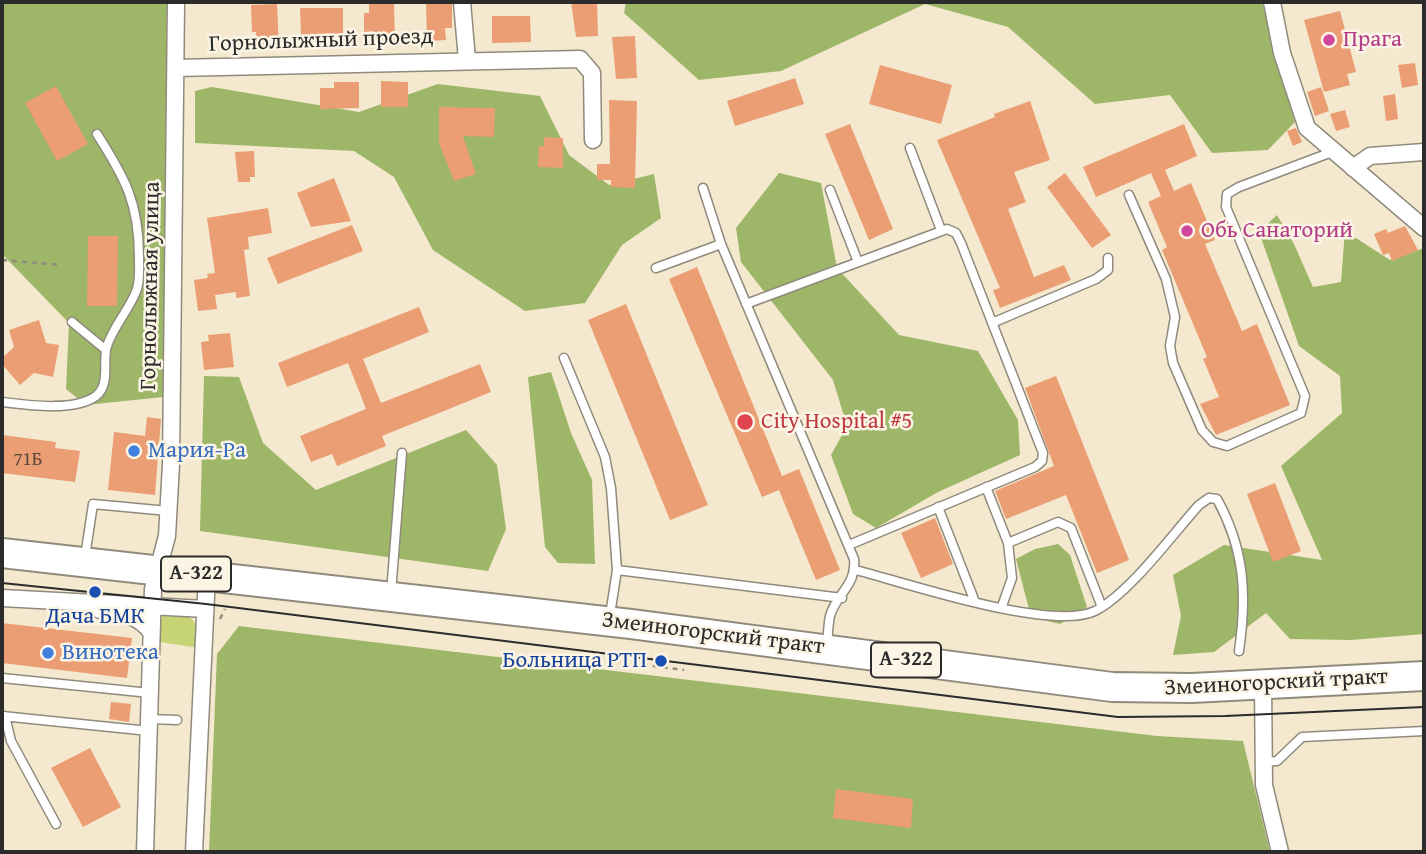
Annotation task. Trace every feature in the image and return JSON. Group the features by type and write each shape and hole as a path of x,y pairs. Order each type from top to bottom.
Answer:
{"highway":[{"name":"Змеиногорский тракт","path":"2,553 827,648 1112,687 1192,688 1424,676"}],"street":[{"name":"Горнолыжная улица","path":"145,852 152,605 157,570 167,536 173,408 176,2"},
{"name":"Горнолыжный проезд","path":"462,2 467,60"},
{"path":"1272,2 1282,53 1307,128 1424,228"},
{"name":"Горнолыжный проезд","path":"176,68 580,59 592,73 593,140"},
{"path":"1353,169 1370,156 1424,152"},
{"path":"194,852 206,575"},
{"path":"2,598 78,604 132,616 142,621 151,632"},
{"path":"78,604 104,601 205,609"},
{"path":"1263,684 1262,762 1279,852"}],"lane":[{"path":"2,402 41,407 80,403 94,398 104,385 106,350 118,321 136,293 139,251 133,197 97,134"},
{"path":"910,148 941,230"},
{"path":"1129,195 1166,279 1175,317 1170,346 1173,363 1202,430 1213,442 1227,446 1301,413 1305,396 1226,207 1227,194 1332,152"},
{"path":"703,188 721,244 849,545 856,570 831,614 827,648"},
{"path":"830,190 858,262"},
{"path":"746,304 941,230 947,229 956,233 961,243 1043,453 1042,461 1035,467 849,545"},
{"path":"656,268 721,244"},
{"path":"992,323 1096,279 1108,270 1108,258"},
{"path":"72,322 106,350"},
{"path":"564,358 605,457 611,488 617,570 609,622"},
{"path":"390,596 402,453"},
{"path":"986,487 1008,543 1012,578 1002,606"},
{"path":"856,570 1025,613 1083,615 1116,597 1199,505 1209,498 1217,499 1227,517 1242,565 1245,605 1239,651"},
{"path":"84,562 93,503 168,512"},
{"path":"938,508 975,602"},
{"path":"1008,543 1058,523 1066,524 1071,528 1102,607"},
{"path":"617,570 842,598"},
{"path":"2,678 150,693"},
{"path":"56,824 11,741 4,716 149,725 177,720"},
{"path":"1262,762 1277,761 1302,737 1424,731"}],"path":[{"path":"2,260 60,265"},
{"path":"632,663 684,670"}],"green space":[{"path":"2,2 167,2 163,397 86,405 66,389 69,323 2,254"},
{"path":"626,2 1262,2 1295,122 1268,150 1212,153 1170,95 1095,104 1008,27 925,4 781,71 699,80 624,13"},
{"path":"438,84 540,96 569,155 609,185 654,174 661,218 622,245 585,303 525,311 433,250 394,177 354,151 195,143 195,91 212,87 359,112"},
{"path":"779,173 821,183 837,268 899,335 978,351 1018,420 1020,455 938,492 876,528 853,514 831,455 847,426 833,380 741,262 736,228"},
{"path":"1277,215 1294,244 1313,287 1341,282 1345,231 1390,260 1424,248 1424,634 1351,640 1290,639 1266,613 1214,652 1173,655 1181,616 1173,575 1224,545 1322,560 1281,466 1342,413 1340,376 1299,346 1259,232"},
{"path":"551,372 571,433 592,480 595,564 558,563 545,547 528,377"},
{"path":"204,376 239,377 263,443 316,490 466,430 497,465 506,529 488,571 200,531"},
{"path":"1058,544 1070,555 1087,607 1060,624 1031,617 1016,559 1035,549"},
{"path":"162,611 187,616 195,623 199,648 160,642"},
{"path":"239,626 1157,736 1243,741 1270,852 209,852 217,654"}],"building":[{"path":"369,2 394,2 395,44 375,44 374,31 364,32 364,13 369,13"},
{"path":"426,2 452,2 452,28 445,28 446,40 427,41"},
{"path":"571,2 597,2 598,36 576,37"},
{"path":"277,4 279,47 257,48 256,32 252,32 251,5"},
{"path":"300,8 343,8 343,40 316,40 316,35 301,35"},
{"name":"Прага","path":"1340,11 1356,72 1347,74 1350,85 1324,92 1304,20"},
{"path":"492,16 530,16 531,42 492,43"},
{"path":"635,36 637,78 616,79 612,37"},
{"path":"1415,63 1418,85 1402,88 1398,65"},
{"path":"880,65 952,85 941,124 869,104"},
{"path":"795,78 804,104 735,126 727,101"},
{"path":"381,81 408,82 408,107 381,107"},
{"path":"334,82 359,82 359,108 320,109 320,88 334,88"},
{"path":"56,86 88,144 57,161 25,103"},
{"path":"1321,87 1329,111 1315,116 1307,92"},
{"path":"1395,94 1398,119 1386,121 1383,96"},
{"path":"609,100 637,101 635,188 611,187 611,180 597,180 597,164 610,164"},
{"path":"1030,101 1050,160 1014,172 1026,202 1008,209 1034,277 1064,265 1071,280 1000,308 993,290 1000,288 937,140"},
{"path":"439,107 495,108 494,137 463,136 476,174 454,181 439,143"},
{"path":"1345,110 1350,127 1336,131 1330,114"},
{"path":"850,124 893,229 869,240 825,134"},
{"path":"1184,124 1197,156 1165,170 1174,191 1191,183 1215,240 1205,244 1242,331 1257,324 1290,405 1216,435 1200,404 1219,397 1203,359 1207,357 1162,250 1167,247 1148,202 1161,196 1151,173 1096,197 1083,167"},
{"path":"1296,128 1302,142 1293,146 1287,131"},
{"path":"544,137 563,138 563,168 538,167 539,146 544,146"},
{"path":"254,151 255,177 250,177 250,182 238,182 235,152"},
{"path":"1065,173 1111,235 1092,248 1047,187"},
{"path":"334,178 351,221 311,227 297,193"},
{"path":"268,208 272,233 248,237 249,249 244,250 250,296 236,298 236,292 215,295 217,309 198,311 194,280 208,278 207,274 215,273 207,218"},
{"path":"352,225 363,251 278,284 267,258"},
{"path":"1405,226 1418,250 1392,261 1389,253 1383,255 1374,234 1386,229 1388,233"},
{"path":"88,236 118,236 117,306 87,306"},
{"name":"City Hospital #5","path":"697,267 782,476 799,469 840,570 816,580 779,490 762,497 669,279"},
{"path":"626,304 708,505 670,520 588,320"},
{"path":"419,307 429,332 363,359 381,403 480,364 491,392 382,436 386,446 337,466 332,454 311,462 300,436 366,409 348,363 287,387 278,363"},
{"path":"39,320 46,343 59,345 53,377 34,373 20,385 2,364 2,358 14,347 9,330"},
{"path":"230,333 234,367 204,370 201,342 209,341 208,335"},
{"path":"1056,376 1129,560 1097,573 1066,495 1006,519 995,491 1054,466 1025,388"},
{"path":"147,417 161,419 155,495 108,490 114,432 145,436"},
{"path":"2,435 56,442 55,448 80,451 75,482 2,473"},
{"path":"1275,483 1301,551 1273,562 1247,494"},
{"path":"935,518 953,564 921,578 901,533"},
{"path":"2,623 132,638 127,678 2,663"},
{"path":"111,702 131,704 129,722 109,719"},
{"path":"90,748 121,807 83,827 51,768"},
{"path":"836,789 913,799 911,828 833,818"}],"tram line":[{"path":"2,583 206,604 1118,717 1225,716 1424,707"}],"place":[{"name":"Прага","path":"1329,40"},
{"name":"Обь Санаторий","path":"1187,231"},
{"name":"City Hospital #5","path":"745,422"},
{"name":"Мария-Ра","path":"134,451"},
{"name":"Дача БМК","path":"95,592"},
{"name":"Винотека","path":"48,653"},
{"name":"Больница РТП","path":"661,661"}]}
